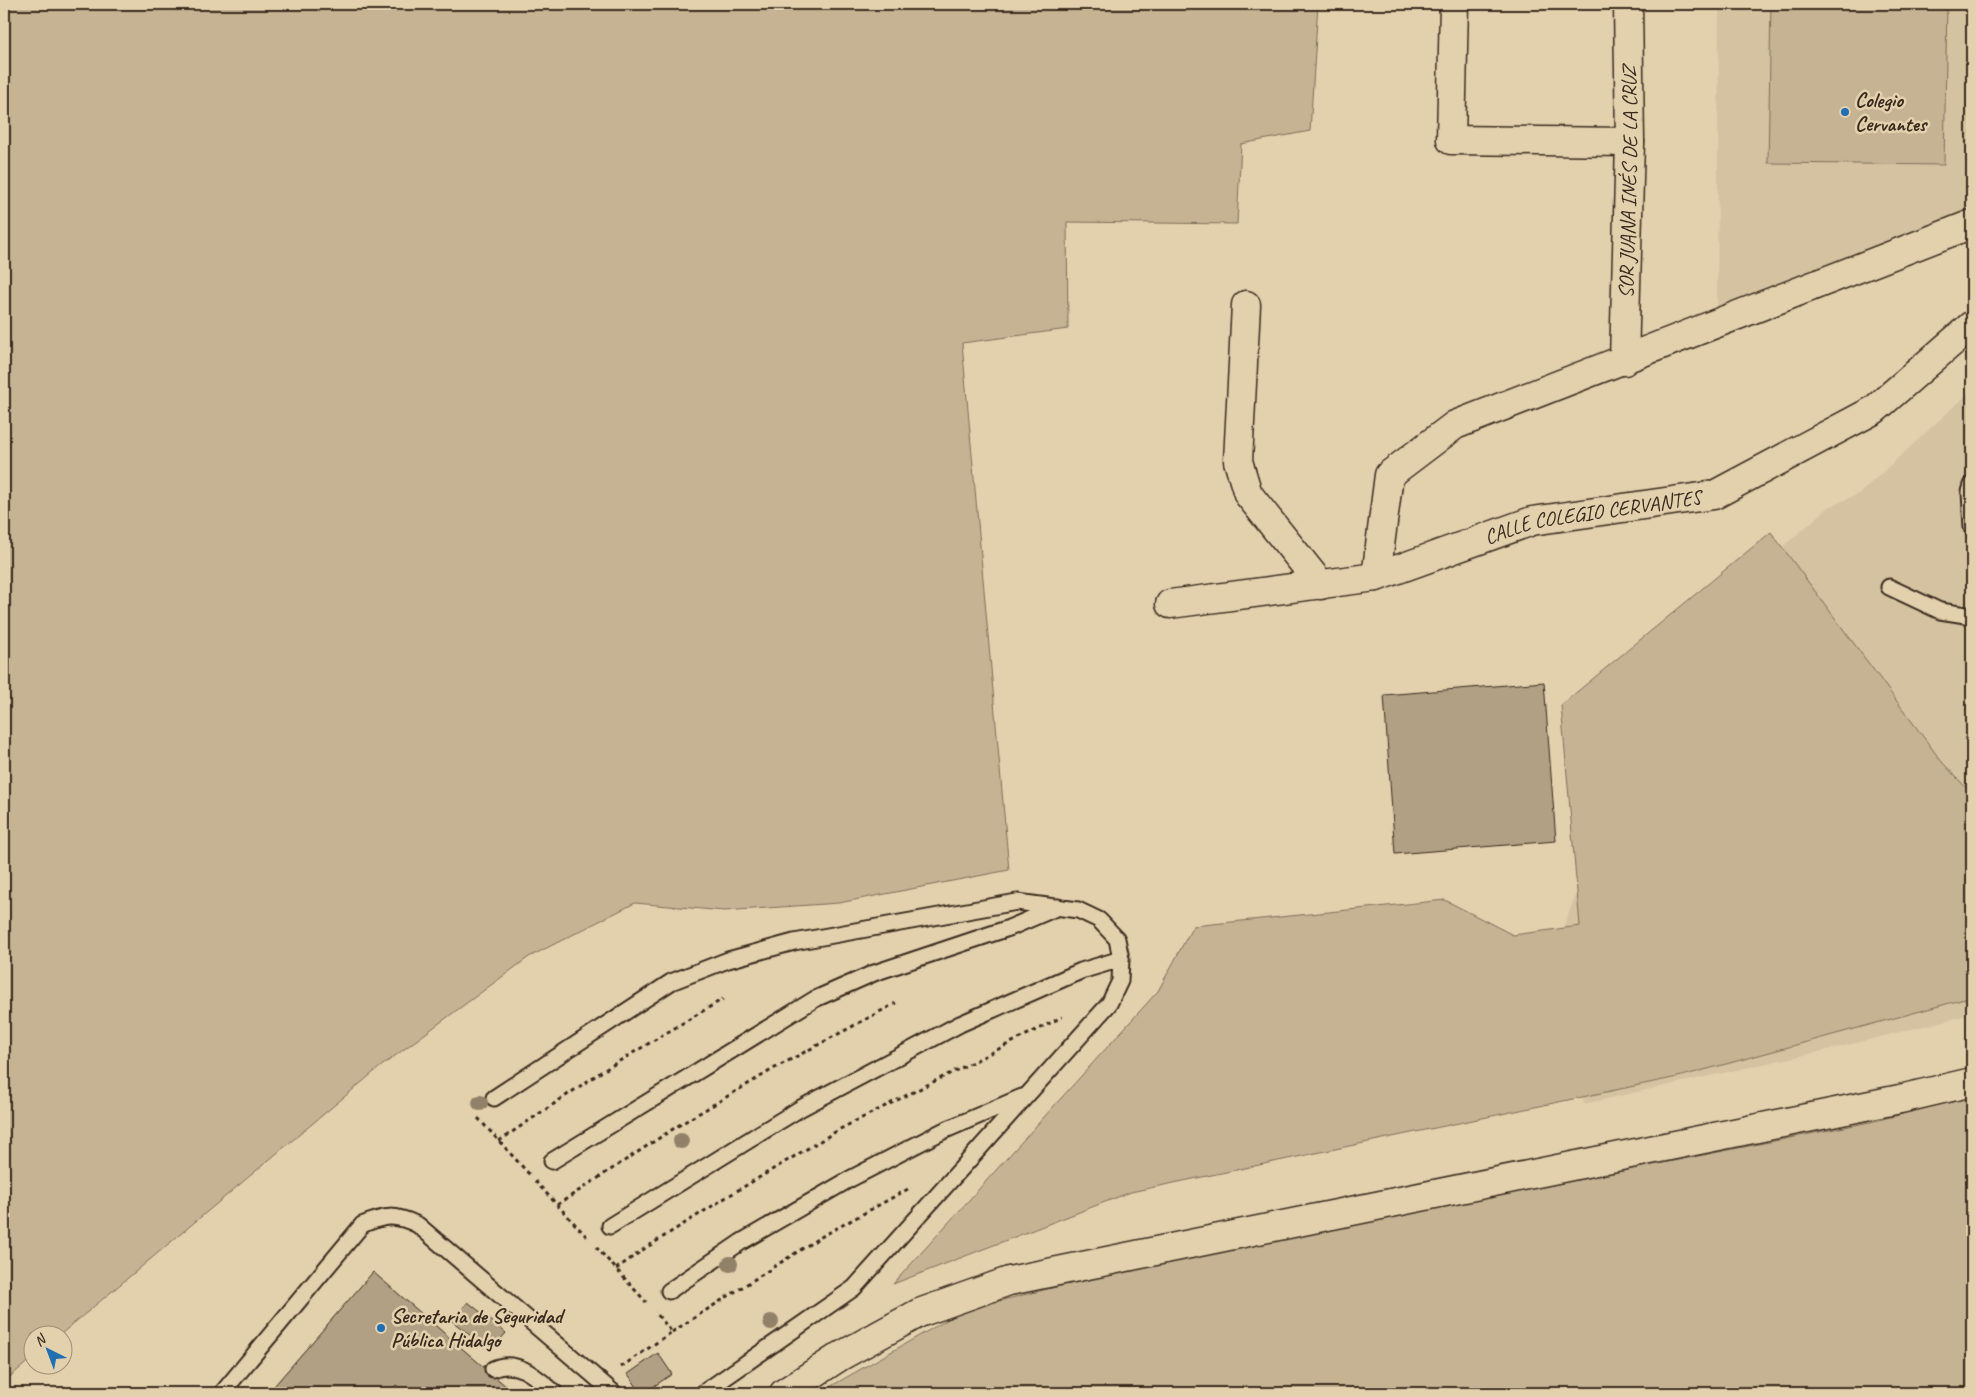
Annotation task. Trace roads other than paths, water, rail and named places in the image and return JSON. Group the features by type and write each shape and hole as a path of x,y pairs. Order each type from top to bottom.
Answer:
{"street":[{"path":"1454,4 1451,140 1630,142"},
{"name":"SOR JUANA INÉS DE LA CRUZ","path":"1624,361 1630,142 1628,4"},
{"path":"1376,577 1388,476 1455,426 1972,224"},
{"path":"1246,305 1238,461 1248,494 1321,584"},
{"name":"CALLE COLEGIO CERVANTES","path":"1170,604 1376,577 1532,521 1714,495 1874,410 1972,325"},
{"path":"784,1393 839,1357 919,1314 1009,1280 1900,1099 1972,1082"}],"lane":[{"path":"1972,485 1970,492 1972,528"},
{"path":"1890,587 1940,611 1972,616"},
{"path":"494,1098 671,982 728,960 794,942 1017,902 1078,910 1099,920 1117,939 1121,959 1120,981 1109,1004 854,1288 703,1393"},
{"path":"552,1161 815,999 874,973 1009,928 1059,907"},
{"path":"610,1226 801,1108 960,1024 1081,972 1121,959"},
{"path":"670,1291 741,1242 850,1179 943,1131 1028,1095"},
{"path":"222,1393 362,1225 380,1217 401,1217 418,1225 614,1393"},
{"path":"493,1369 514,1365 529,1372 555,1393"}],"place":[{"name":"Colegio Cervantes","path":"1845,112"},
{"name":"Secretaria de Seguridad Pública Hidalgo","path":"381,1328"}]}
